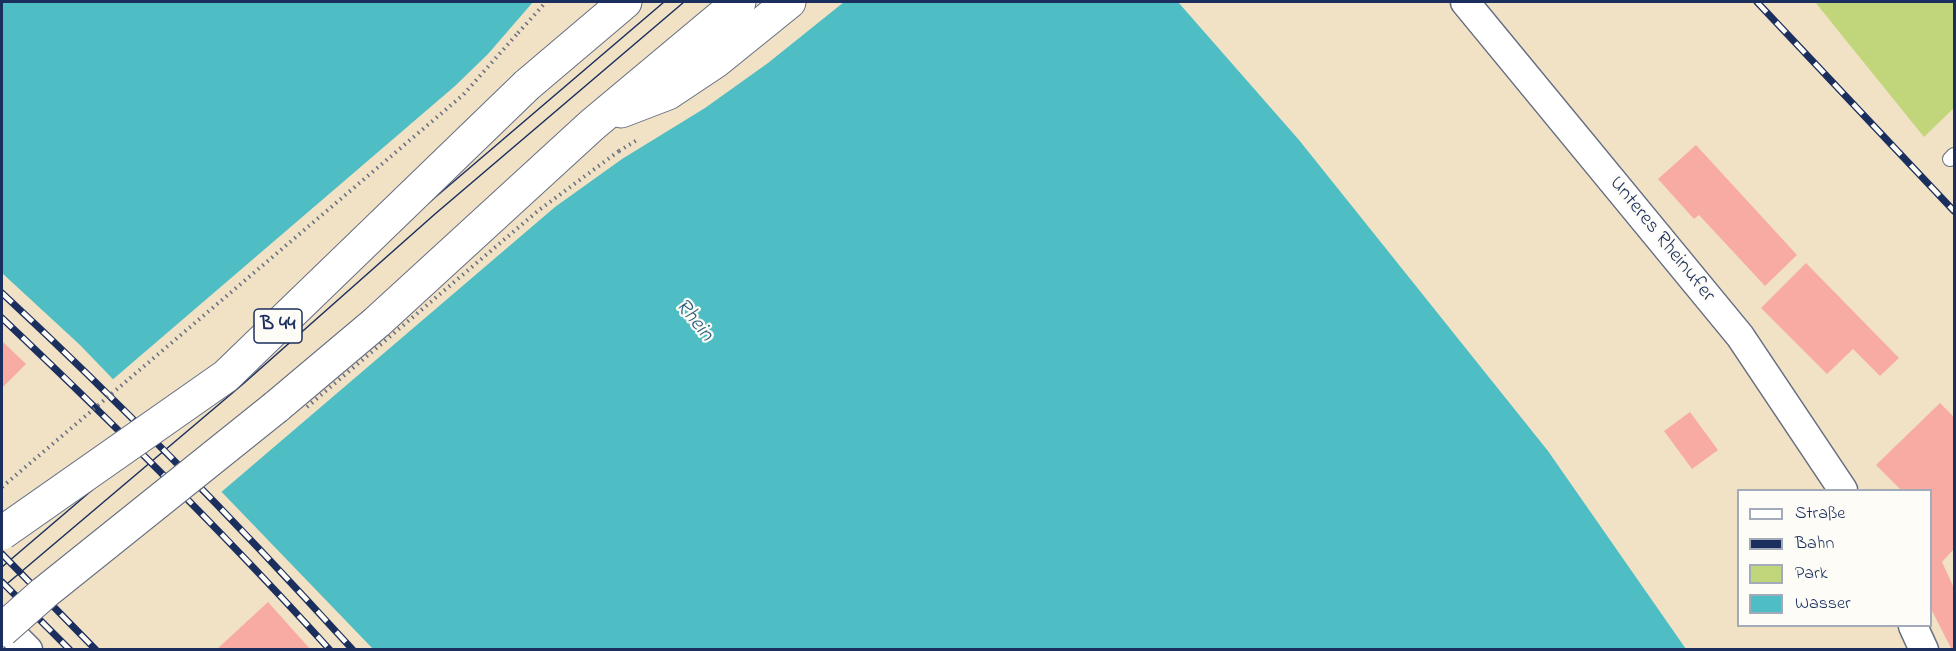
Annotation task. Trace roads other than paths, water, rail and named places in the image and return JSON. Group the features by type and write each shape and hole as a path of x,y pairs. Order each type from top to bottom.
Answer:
{"highway":[{"name":"B 44","path":"2,533 226,376 526,85 625,2"},
{"path":"2,630 44,593 276,407 369,329 596,122 739,2"},
{"path":"596,122 668,93 716,62 789,2"}],"street":[{"name":"Unteres Rheinufer","path":"1465,2 1740,336 1842,489"},
{"path":"2,624 28,650"},
{"path":"1913,627 1924,650"}],"water":[{"name":"Rhein","path":"2,2 1178,2 1299,140 1548,451 1686,649 373,649 80,345 2,273"}],"tram line":[{"path":"2,567 664,2"},
{"path":"2,588 243,384 435,214 684,2"}],"railway":[{"path":"1757,2 1954,211"},
{"path":"2,293 181,467 353,650"},
{"path":"2,318 169,481 330,650"},
{"path":"2,554 96,650"},
{"path":"2,582 70,650"}]}
